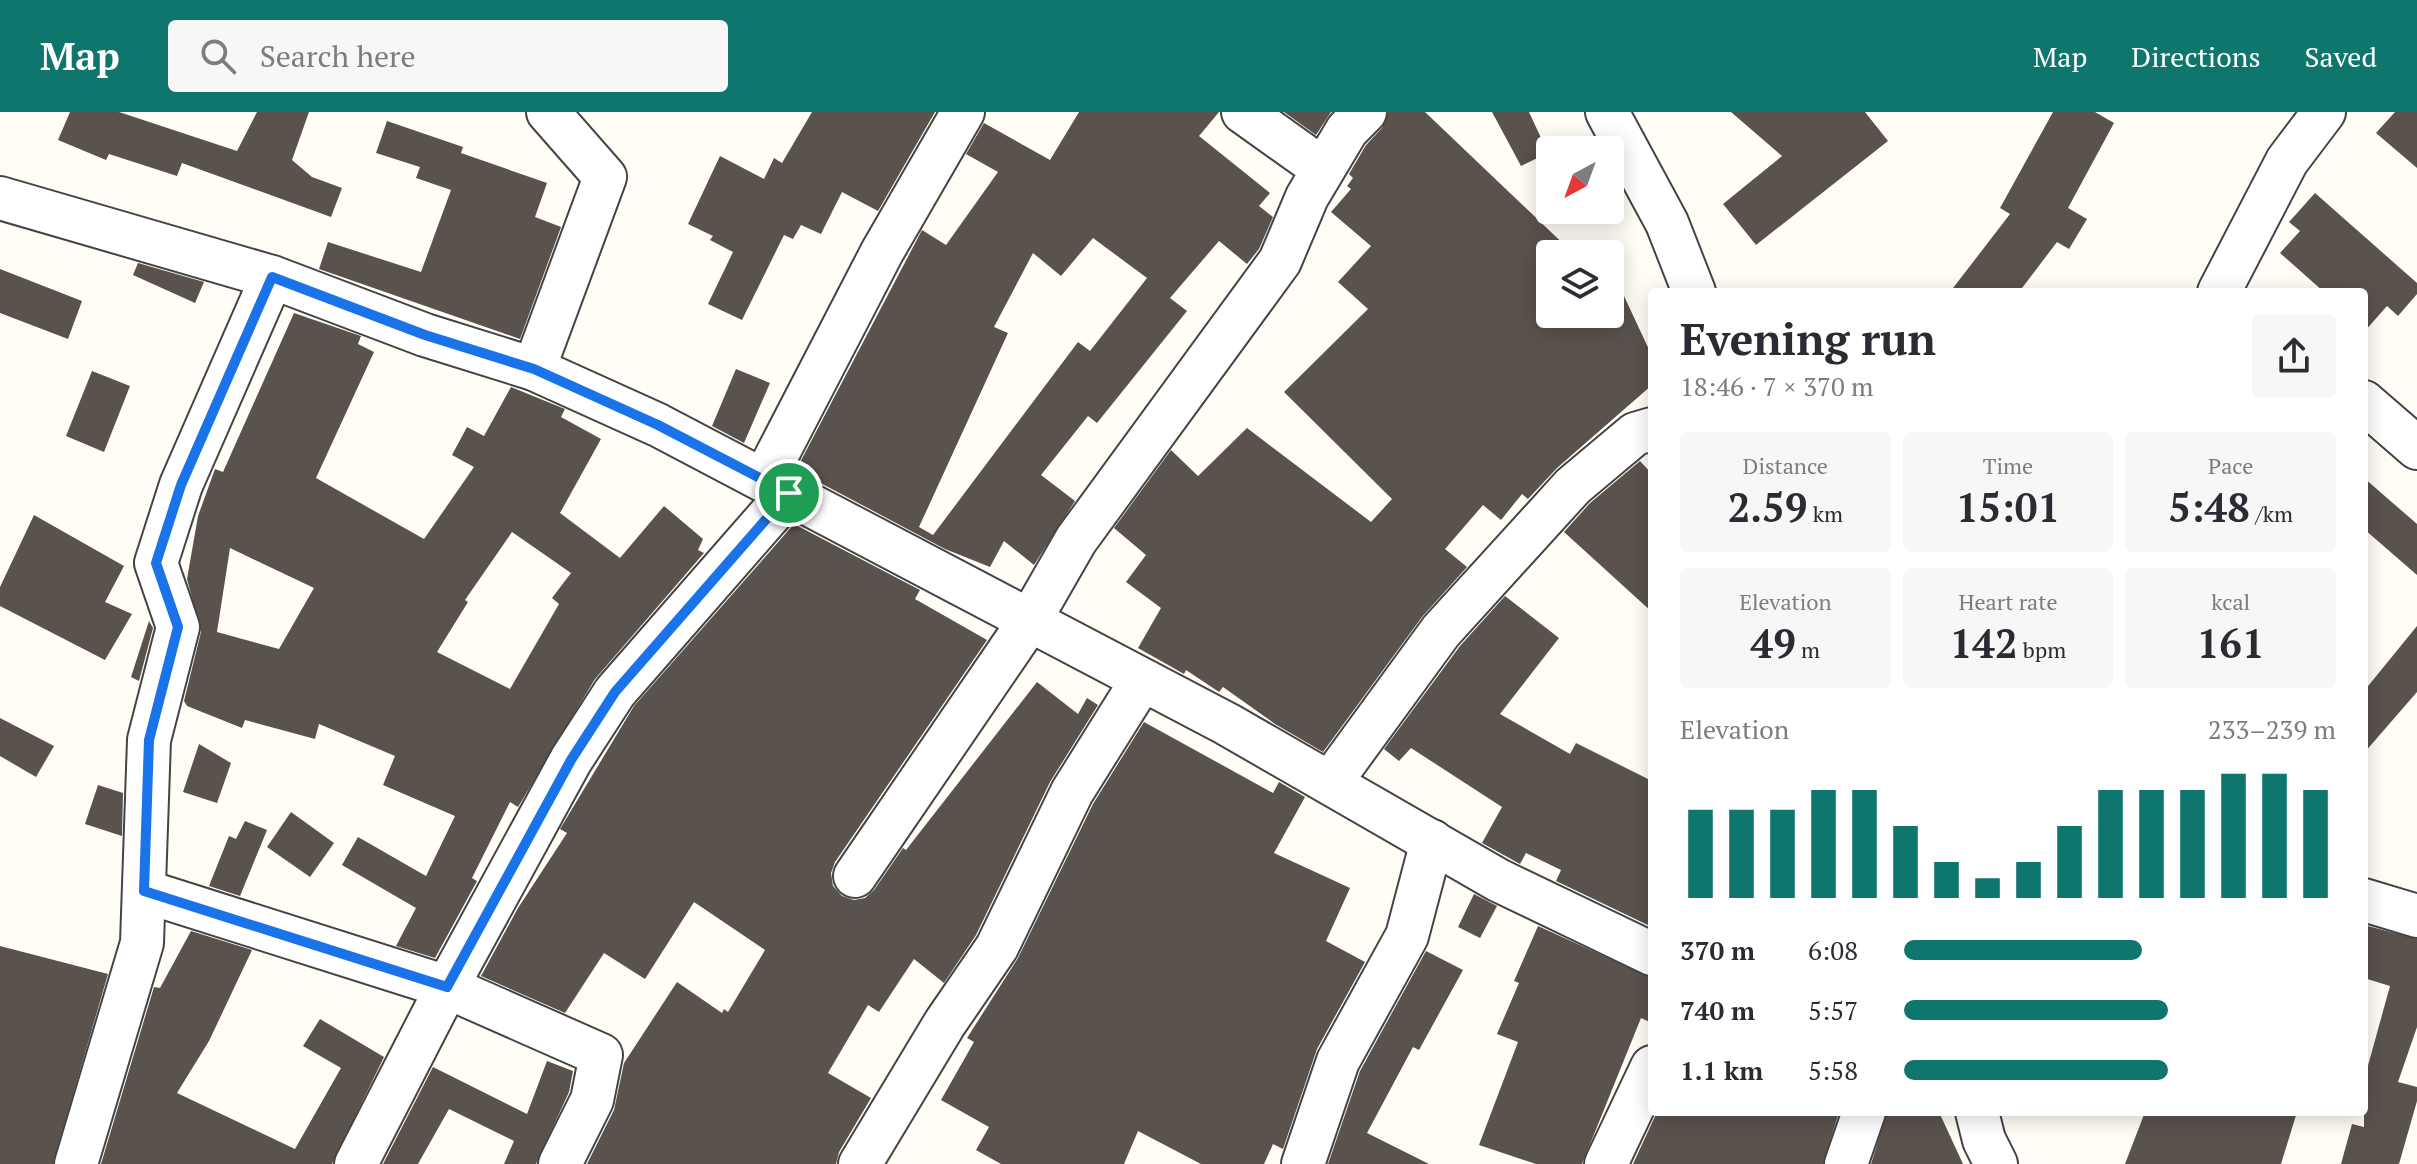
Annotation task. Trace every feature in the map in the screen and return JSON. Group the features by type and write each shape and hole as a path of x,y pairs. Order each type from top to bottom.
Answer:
{"street":[{"path":"534,369 605,177 548,112"},
{"path":"356,1164 447,987 571,760 615,692 776,486 882,252 963,112"},
{"path":"1243,112 1323,169"},
{"path":"855,876 1030,620 1076,540 1280,261 1307,197 1347,130 1365,112"},
{"path":"1607,112 1667,223 1692,288"},
{"path":"2227,288 2287,161 2324,112"},
{"path":"0,198 272,277 425,335 534,369 658,425 1142,680 1498,880 1648,952"},
{"path":"76,1164 142,943 149,740 178,627 156,563 181,485 272,277"},
{"path":"2368,405 2417,448"},
{"path":"1330,783 1441,631 1573,486 1635,434 1648,430"},
{"path":"860,1164 945,1023 997,947 1072,792 1142,680"},
{"path":"1303,1164 1338,1061 1407,936 1432,841"},
{"path":"144,891 447,987 601,1055 592,1100 560,1164"},
{"path":"2368,901 2417,916"},
{"path":"1606,1164 1648,1075"},
{"path":"1846,1164 1863,1116"},
{"path":"1978,1116 1984,1140 1996,1164"}],"building":[{"path":"70,112 119,112 237,151 257,112 309,112 292,160 312,177 342,188 331,217 182,163 177,176 109,154 106,160 58,140"},
{"path":"812,112 935,112 878,211 842,192 821,234 801,225 793,239 784,235 742,320 708,304 733,252 710,240 713,236 688,224 720,156 764,179 774,158 782,163"},
{"path":"1079,112 1219,112 1199,136 1270,193 1259,206 1273,217 1259,249 1247,264 1219,241 1170,298 1187,311 1097,423 1088,416 1041,475 1075,501 1034,565 1004,541 990,567 945,549 796,470 922,230 946,245 998,172 966,154 984,123 1050,160","holes":["1093,238 1147,278 1090,351 1078,342 933,535 919,527 1008,333 994,327 1033,253 1061,276"]},
{"path":"1284,112 1331,112 1316,135"},
{"path":"1388,112 1425,112 1536,218 1536,224 1543,224 1559,240 1536,240 1536,328 1624,328 1624,296 1648,347 1648,388 1557,468 1528,499 1522,494 1501,520 1483,505 1445,549 1467,567 1422,617 1323,752 1275,724 1223,687 1219,692 1186,670 1184,674 1138,648 1161,608 1126,582 1146,555 1114,528 1171,450 1198,476 1247,428 1371,522 1392,499 1284,392 1368,309 1338,282 1371,246 1331,212 1351,189 1347,186 1353,178 1349,174 1366,145 1382,128"},
{"path":"1492,112 1529,112 1540,136 1536,136 1536,159 1521,166"},
{"path":"1731,112 1865,112 1888,141 1756,245 1723,204 1782,156"},
{"path":"2053,112 2095,112 2114,123 2068,208 2087,219 2069,249 2057,242 2022,288 1953,288 2010,214 2000,208"},
{"path":"2395,112 2417,112 2417,168 2376,133"},
{"path":"387,121 463,147 461,153 547,183 535,217 561,227 520,339 319,269 328,242 421,272 451,190 416,178 420,167 376,153"},
{"path":"2315,193 2417,283 2417,294 2398,316 2387,306 2368,327 2368,288 2319,288 2280,253 2300,231 2289,222"},
{"path":"138,263 204,282 195,303 133,275"},
{"path":"0,269 82,301 68,339 0,313"},
{"path":"294,313 361,336 358,344 374,352 316,478 424,539 474,467 452,455 467,427 484,436 511,387 565,409 561,417 601,439 560,513 620,558 664,506 703,539 698,550 704,553 595,679 518,807 510,802 472,878 477,881 435,958 396,946 416,908 342,865 358,837 426,876 455,816 383,785 395,756 319,724 315,739 245,720 242,728 187,706 184,701 201,632 187,579 198,516 215,469 223,472","holes":["512,532 571,573 552,598 559,604 510,689 437,652 468,602 465,600","230,548 314,588 279,649 217,632"]},
{"path":"736,369 770,383 744,443 712,426"},
{"path":"92,371 130,386 104,452 66,436"},
{"path":"1640,461 1648,470 1648,608 1564,532 1590,503"},
{"path":"2368,481 2417,524 2417,575 2368,532"},
{"path":"34,515 124,566 105,602 132,614 105,660 0,606 0,587"},
{"path":"794,524 920,590 915,599 987,640 835,862 831,873 833,886 842,896 854,900 865,898 874,890 903,848 906,850 1037,682 1078,714 1087,698 1098,705 1050,782 976,935 944,983 914,959 879,1012 868,1005 828,1073 871,1098 839,1152 836,1164 587,1164 614,1110 624,1063 677,982 722,1013 724,1009 728,1012 765,950 694,902 645,979 604,953 565,1013 481,976 518,908 567,833 560,829 634,706"},
{"path":"1505,596 1559,638 1500,714 1570,754 1576,743 1648,779 1648,925 1556,881 1561,870 1526,853 1520,864 1482,843 1502,807 1411,748 1399,761 1384,749 1460,646"},
{"path":"149,621 153,628 139,681 131,677"},
{"path":"2417,626 2417,692 2368,748 2368,686"},
{"path":"0,718 54,746 36,777 0,756"},
{"path":"1144,722 1273,793 1279,782 1305,797 1274,853 1350,888 1326,941 1365,962 1317,1049 1283,1149 1273,1144 1264,1164 1201,1164 1138,1131 1124,1164 1001,1164 976,1150 989,1127 941,1100 974,1042 967,1038 1018,958 1093,804"},
{"path":"199,744 231,763 217,803 183,792"},
{"path":"98,785 123,793 122,836 85,824"},
{"path":"291,812 334,843 310,877 267,847"},
{"path":"245,821 267,830 240,896 209,886 229,836 236,839"},
{"path":"1474,894 1497,906 1480,938 1458,927"},
{"path":"1538,926 1648,976 1648,1021 1641,1018 1582,1164 1536,1164 1479,1145 1518,1042 1497,1034 1519,983 1514,981"},
{"path":"2368,926 2417,939 2417,1027 2398,1082 2417,1087 2417,1101 2399,1164 2341,1164 2352,1124 2364,1127 2364,1116 2368,1116 2368,1066 2390,986 2368,979"},
{"path":"191,931 252,950 209,1041 177,1093 295,1149 341,1068 303,1046 320,1019 384,1057 332,1164 101,1164 154,987 160,988"},
{"path":"0,946 108,974 53,1164 0,1164"},
{"path":"1426,951 1463,970 1419,1050 1413,1047 1367,1133 1429,1164 1328,1164 1360,1071"},
{"path":"547,1061 573,1071 569,1092 536,1164 504,1164 514,1141 449,1109 418,1164 383,1164 433,1067 527,1114"},
{"path":"1655,1116 1838,1116 1823,1164 1633,1164"},
{"path":"1886,1116 1941,1116 1963,1164 1871,1164"},
{"path":"2143,1116 2296,1116 2281,1164 2125,1164"}],"route":[{"path":"272,277 425,335 534,369 658,425 789,493 615,692 571,760 447,987 144,891 149,740 178,627 156,563 181,485 272,277"}]}
